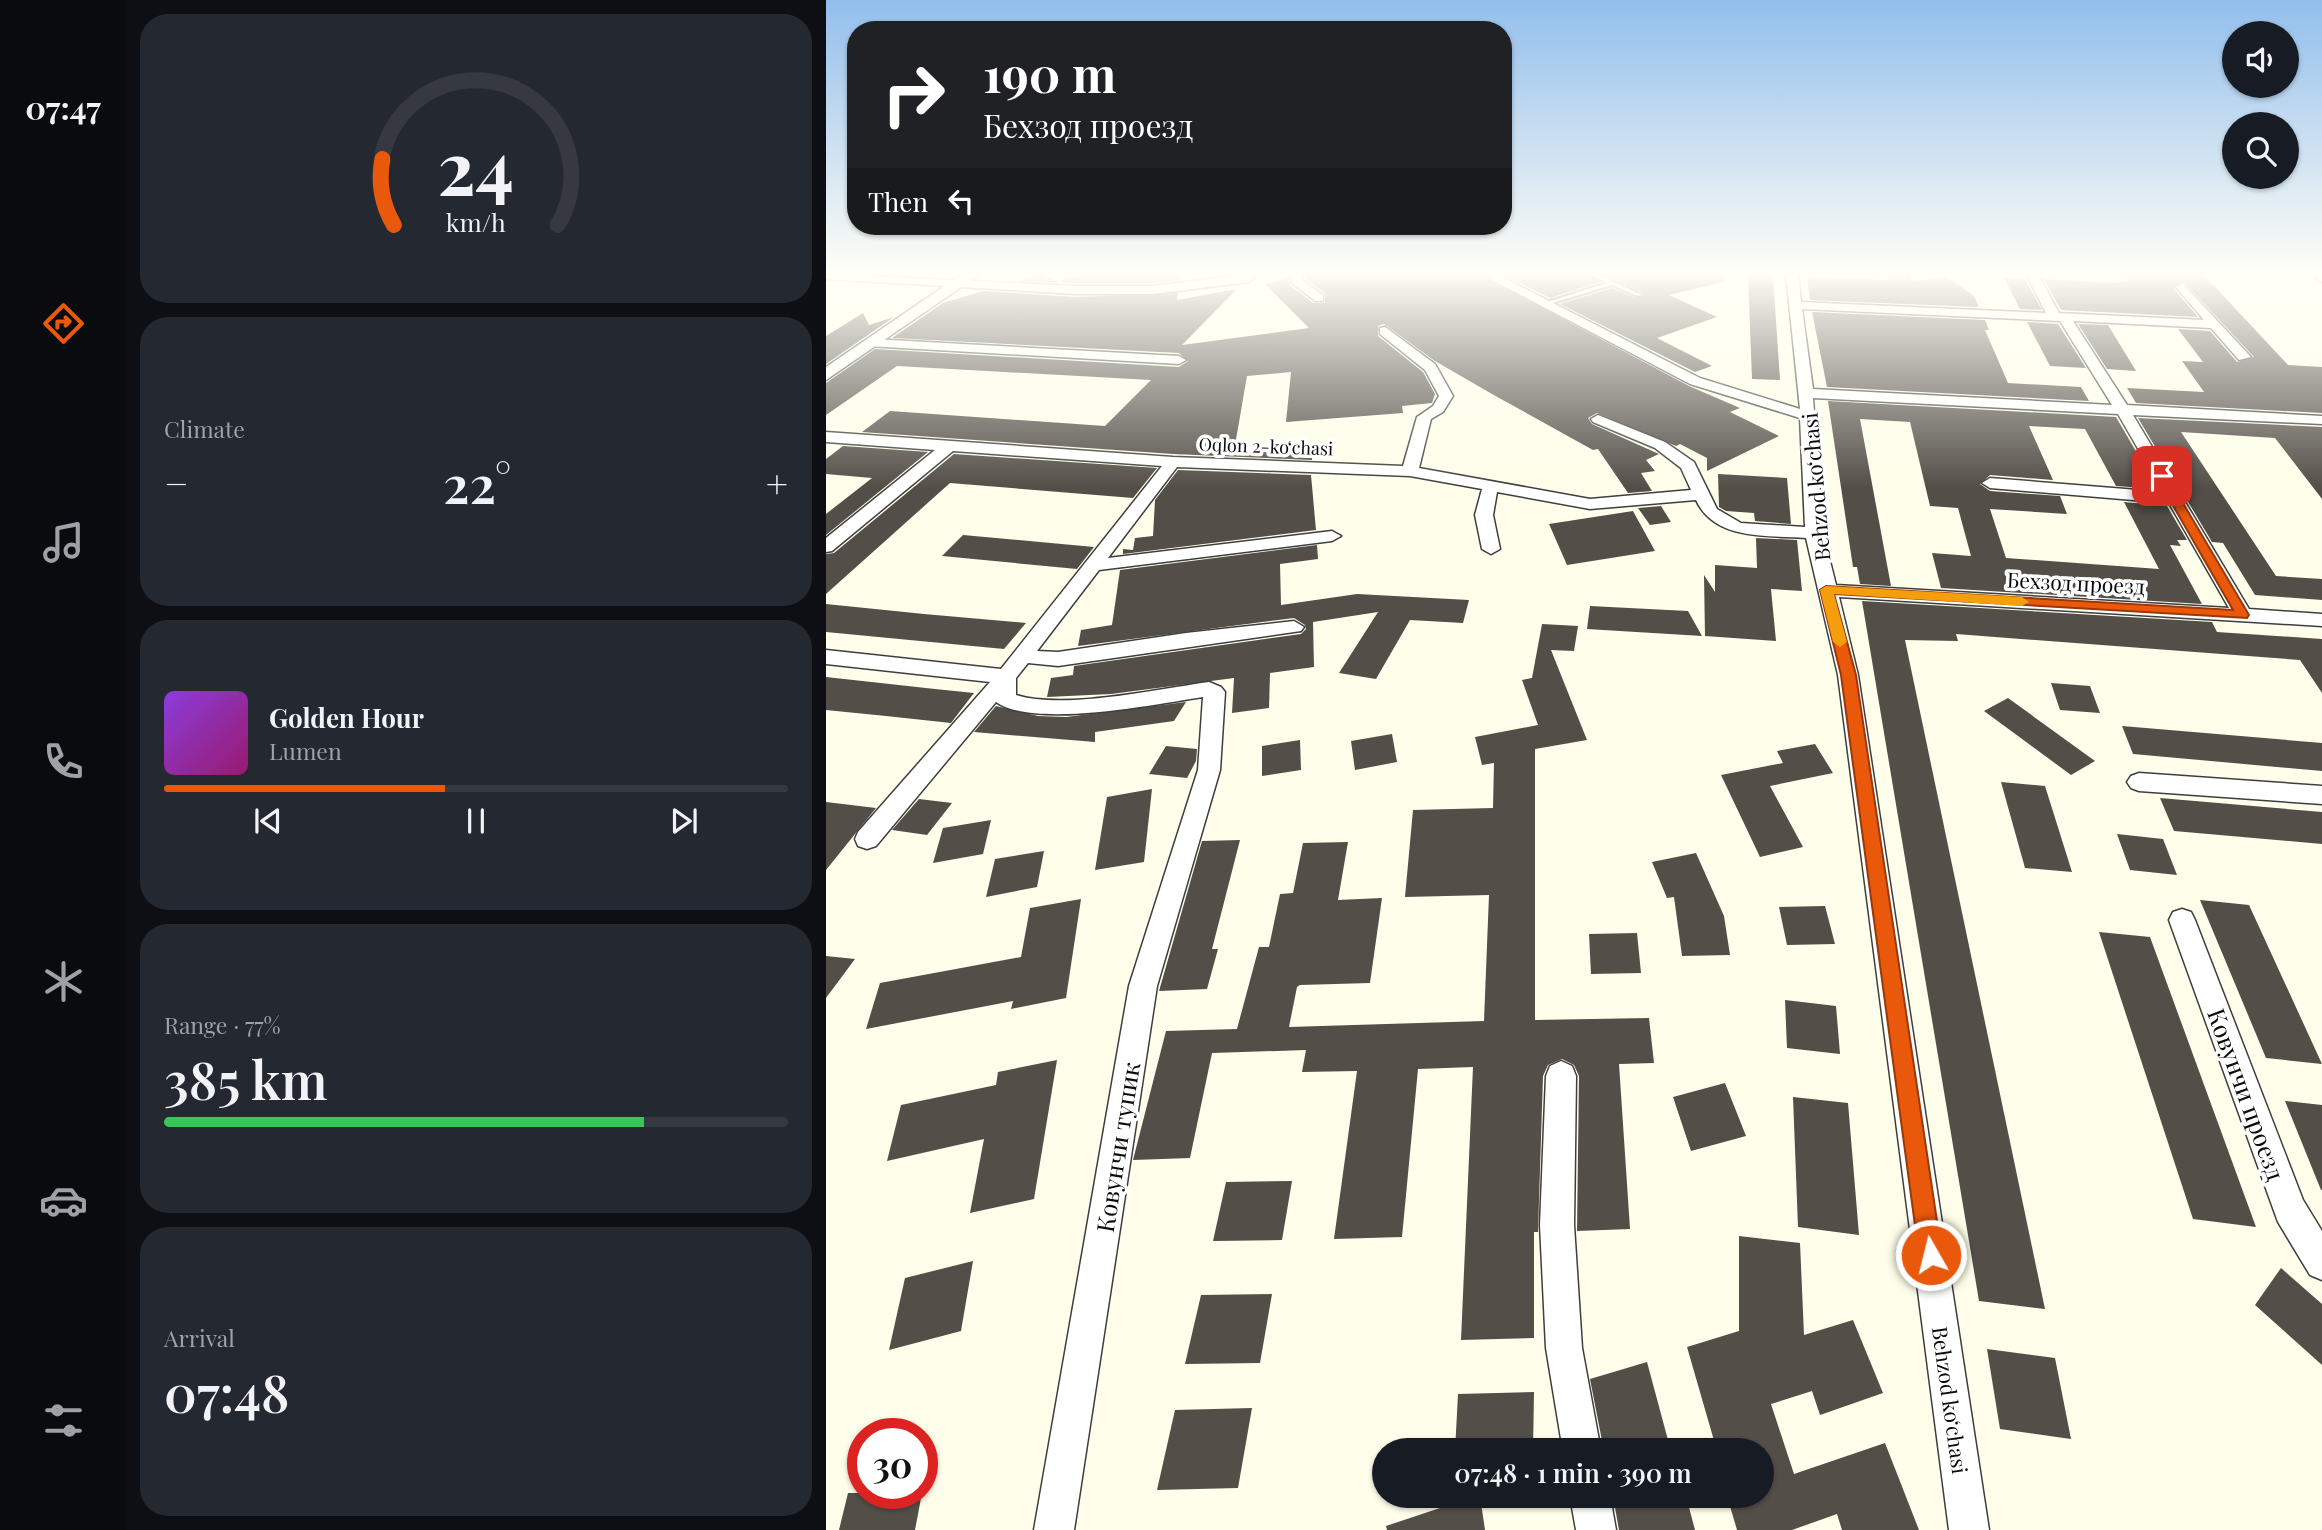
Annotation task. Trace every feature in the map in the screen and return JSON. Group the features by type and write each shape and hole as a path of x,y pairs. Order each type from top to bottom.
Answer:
{"street":[{"path":"826,375 869,345"},
{"path":"915,345 1179,360"},
{"path":"1404,345 1430,366 1444,384 1446,396 1438,408 1424,417 1410,471"},
{"path":"1625,345 1695,381 1807,405 2124,412 2322,420"},
{"name":"Behzod ko‘chasi","path":"1800,345 1807,405 1814,533 1848,675 1969,1530"},
{"path":"2078,345 2124,412 2243,615"},
{"path":"2233,345 2244,357"},
{"path":"1598,419 1660,445 1688,465 1710,512 1737,528 1814,533"},
{"name":"Oqlon 2-ko‘chasi","path":"826,438 1174,462 1410,471 1590,504 1702,494"},
{"path":"826,547 948,447"},
{"path":"867,839 1006,677 1174,462"},
{"path":"1990,483 2174,498"},
{"path":"1491,550 1484,515 1492,484"},
{"path":"1094,565 1332,536"},
{"name":"Бехзод проезд","path":"1826,590 2322,620"},
{"path":"1022,656 1058,659 1186,639 1294,627"},
{"path":"826,657 1006,677"},
{"name":"Ковунчи тупик","path":"1006,677 1005,699 1008,702 1071,706 1213,690 1209,770 1143,986 1054,1530"},
{"path":"2139,782 2322,795"},
{"name":"Ковунчи проезд","path":"2182,919 2290,1210 2322,1263"},
{"path":"1561,1076 1557,1225 1563,1334 1580,1438"},
{"path":"1592,1508 1596,1530"}],"building":[{"path":"826,345 853,345 826,364"},
{"path":"1034,345 1390,345 1423,372 1435,394 1432,403 1402,406 1403,413 1286,422 1291,372 1247,376 1234,451 1312,449 1312,460 1173,454 862,432 890,411 1105,426 1151,380 897,366 826,415 826,383 875,349 1179,367 1188,361 1179,353"},
{"path":"1413,345 1613,345 1689,386 1740,408 1730,412 1779,436 1707,471 1707,458 1680,444 1676,446 1597,413 1588,418 1592,424 1659,454 1646,460 1655,471 1641,473 1652,491 1628,493 1598,449 1593,450 1435,361"},
{"path":"1642,345 1672,345 1712,366 1695,372"},
{"path":"1751,345 1778,345 1780,380 1752,379"},
{"path":"1819,345 1992,345 2008,383 2081,387 2089,401 1827,387"},
{"path":"2039,345 2072,345 2086,368 2050,366"},
{"path":"2092,345 2120,345 2136,371 2107,369"},
{"path":"2190,345 2223,345 2237,362 2254,357 2243,345 2270,345 2288,365 2322,367 2322,413 2136,403 2127,388 2204,392 2182,361 2203,362"},
{"path":"1828,401 2116,417 2158,489 2116,486 2085,429 2029,426 2053,480 1990,475 1980,484 1990,491 2060,496 2067,514 1990,509 2006,558 2159,569 2124,502 2167,506 2187,540 2177,540 2181,546 2170,545 2202,604 1941,588 1932,553 1971,556 1958,508 1930,506 1910,422 1860,419 1891,586 1860,584 1857,567 1853,567"},
{"path":"2138,418 2322,427 2322,499 2275,438 2181,432 2276,576 2322,579 2322,600 2255,595 2223,543 2212,542"},
{"path":"843,446 928,452 826,535 826,514 872,478 826,474 826,459"},
{"path":"954,454 1157,468 1133,498 950,483 826,594 826,554 834,553"},
{"path":"1178,470 1311,475 1316,530 1123,554 1123,549 1133,550 1135,538 1153,536 1155,500"},
{"path":"1718,474 1787,478 1791,524 1755,521 1754,513 1726,511 1719,507"},
{"path":"1661,506 1671,522 1650,525 1638,508"},
{"path":"1633,511 1655,551 1567,565 1549,524"},
{"path":"963,535 1094,547 1077,569 942,556"},
{"path":"1756,538 1797,540 1802,591 1771,589 1776,641 1705,636 1704,575 1715,592 1715,565 1757,568"},
{"path":"1317,545 1318,559 1280,564 1281,605 1357,594 1469,600 1463,623 1410,620 1376,679 1339,673 1378,612 1313,622 1314,667 1270,673 1269,708 1232,713 1234,678 1111,694 1047,697 1051,678 1073,675 1074,666 1301,634 1306,629 1305,625 1294,618 1078,646 1081,630 1112,625 1120,570"},
{"path":"1862,601 2212,622 2217,632 2322,639 2322,693 2300,660 1956,634 1958,641 1905,640 2045,1309 1979,1301"},
{"path":"826,604 1026,623 1004,649 826,632"},
{"path":"1590,606 1688,611 1702,636 1587,629"},
{"path":"1542,624 1578,626 1574,651 1551,650 1587,740 1535,749 1535,1020 1649,1018 1654,1063 1619,1064 1630,1229 1577,1231 1579,1076 1574,1065 1562,1059 1548,1065 1543,1076 1538,1232 1534,1232 1534,1338 1461,1340 1473,1067 1418,1069 1402,1237 1334,1239 1357,1071 1302,1072 1306,1050 1212,1053 1190,1158 1133,1160 1166,1031 1237,1029 1259,947 1269,947 1280,894 1293,893 1303,843 1348,842 1338,900 1382,898 1370,983 1300,985 1297,987 1289,1027 1484,1021 1489,895 1405,897 1413,810 1493,808 1494,763 1482,765 1475,737 1538,725 1522,680 1532,678"},
{"path":"826,677 974,693 951,723 826,710"},
{"path":"2051,683 2090,686 2100,713 2060,710"},
{"path":"2008,698 2095,761 2071,775 1984,711"},
{"path":"1186,702 1174,721 1095,732 1095,742 974,732 996,706 1038,716 1066,717"},
{"path":"2122,726 2322,743 2322,771 2133,754"},
{"path":"1392,734 1397,762 1355,770 1351,741"},
{"path":"1300,740 1301,770 1262,776 1262,746"},
{"path":"1815,744 1833,773 1770,786 1803,847 1760,857 1721,775 1783,763 1777,751"},
{"path":"1166,746 1197,749 1196,761 1187,778 1149,774"},
{"path":"2001,782 2045,786 2072,872 2025,868"},
{"path":"1152,789 1144,862 1095,870 1107,797"},
{"path":"2160,798 2322,812 2322,844 2174,831"},
{"path":"919,799 952,803 927,835 892,830"},
{"path":"826,802 876,808 826,870"},
{"path":"991,820 983,854 933,863 943,828"},
{"path":"2117,834 2163,839 2177,875 2130,870"},
{"path":"1240,840 1212,949 1218,949 1207,989 1159,991 1202,841"},
{"path":"1044,851 1037,887 986,897 995,859"},
{"path":"1696,853 1724,916 1730,955 1682,956 1674,897 1667,898 1652,862"},
{"path":"1081,899 1066,998 1011,1009 1013,1001 866,1029 880,983 1021,957 1030,908"},
{"path":"2200,900 2249,905 2322,1064 2266,1058"},
{"path":"1825,906 1835,944 1787,945 1779,907"},
{"path":"2099,932 2150,937 2256,1227 2193,1219"},
{"path":"1637,933 1641,973 1591,974 1589,934"},
{"path":"826,956 855,959 826,998"},
{"path":"1785,1000 1836,1006 1840,1054 1787,1048"},
{"path":"1057,1060 1034,1199 970,1213 984,1139 887,1161 901,1105 996,1085 998,1072"},
{"path":"1725,1083 1746,1136 1691,1151 1673,1097"},
{"path":"1793,1097 1848,1103 1859,1235 1798,1227"},
{"path":"2285,1101 2322,1105 2322,1190 2321,1190"},
{"path":"1292,1181 1282,1240 1213,1241 1226,1182"},
{"path":"1739,1236 1800,1243 1804,1335 1853,1320 1883,1393 1820,1415 1812,1391 1771,1404 1794,1474 1885,1443 1919,1530 1842,1530 1837,1514 1792,1530 1737,1530 1731,1508 1774,1508 1774,1438 1713,1438 1687,1347 1739,1331"},
{"path":"973,1261 961,1331 889,1350 905,1278"},
{"path":"2281,1268 2322,1304 2322,1365 2255,1305"},
{"path":"1272,1294 1260,1363 1185,1364 1201,1295"},
{"path":"1987,1349 2055,1358 2071,1439 2000,1429"},
{"path":"1647,1362 1667,1438 1601,1438 1590,1379"},
{"path":"1534,1392 1533,1438 1456,1438 1458,1394"},
{"path":"1252,1408 1238,1488 1157,1490 1175,1410"},
{"path":"847,1497 847,1509 919,1509 915,1530 839,1530"},
{"path":"1440,1508 1482,1508 1485,1530 1387,1530 1386,1526"},
{"path":"1615,1508 1689,1508 1695,1530 1619,1530"}],"slow traffic":[{"path":"1840,642 1826,590 2022,602"}],"route":[{"path":"1931,1255 1848,675 1826,590 2243,615 2162,476"}]}
